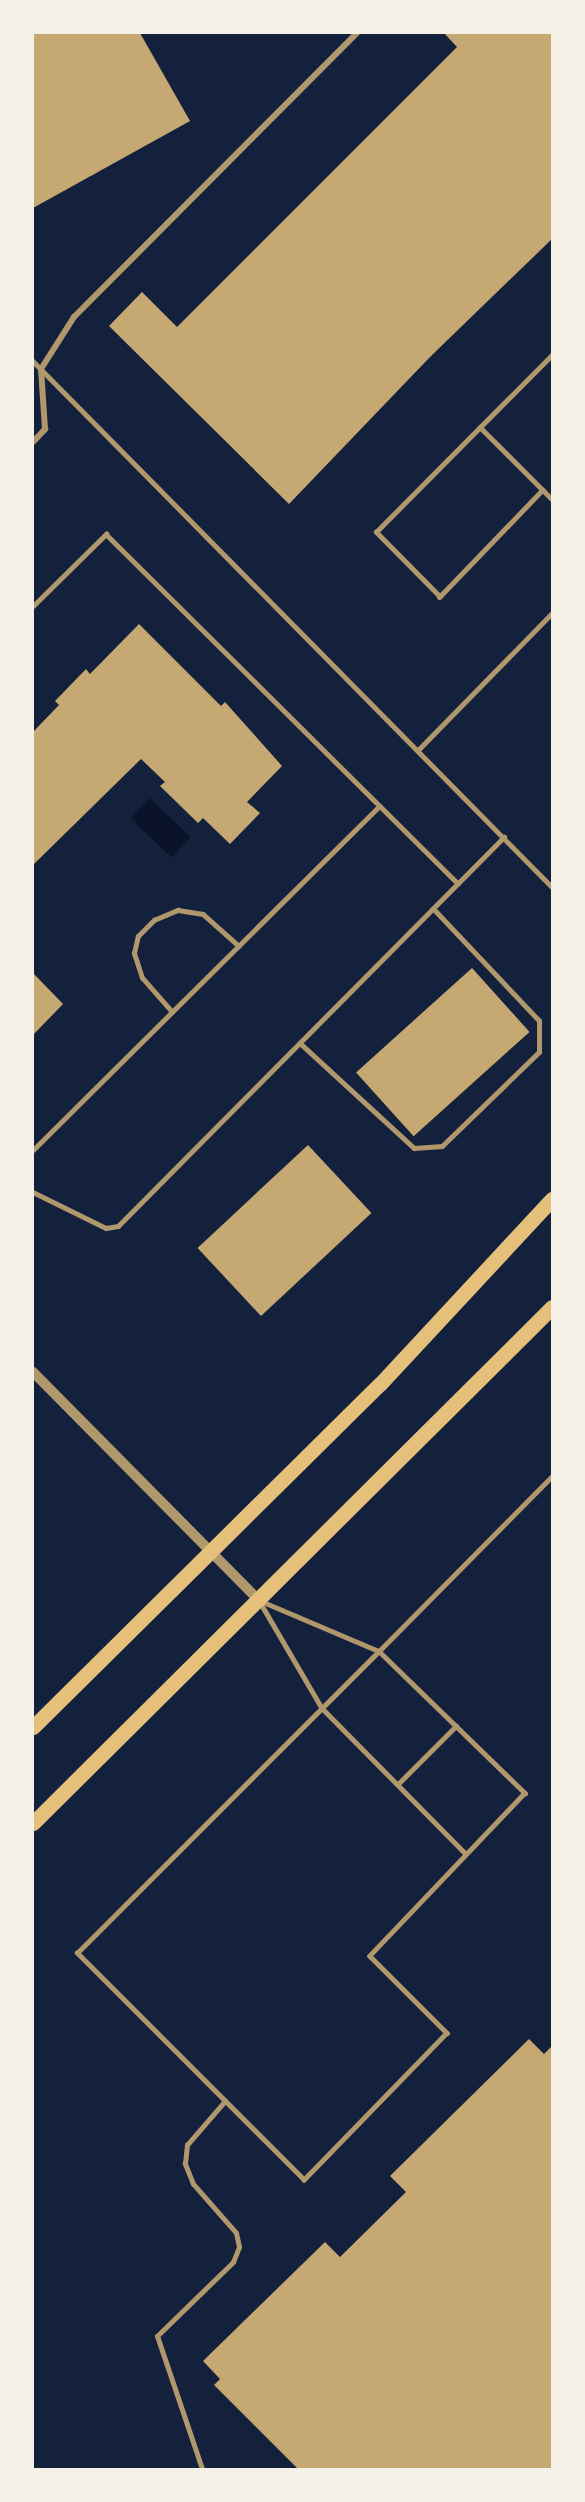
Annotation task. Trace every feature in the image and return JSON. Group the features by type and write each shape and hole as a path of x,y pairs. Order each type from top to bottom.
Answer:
{"main road":[{"path":"33,1727 380,1383 552,1199"},
{"path":"33,1823 552,1307"}],"street":[{"path":"33,442 45,429 41,369 74,317 357,33"},
{"path":"33,1372 258,1599"}],"lane":[{"path":"543,490 440,597 376,532 552,355"},
{"path":"33,361 419,749 552,887"},
{"path":"480,428 552,499"},
{"path":"33,606 106,534 458,884"},
{"path":"419,749 552,613"},
{"path":"33,1150 379,806"},
{"path":"33,1192 90,1222 106,1228 118,1226 504,837"},
{"path":"300,1043 414,1148 442,1146 539,1052 539,1021 433,909"},
{"path":"172,1012 142,978 134,953 138,936 154,920 178,910 203,914 239,946"},
{"path":"258,1599 379,1651 525,1793 465,1852 370,1956 447,2033 304,2180 77,1953 379,1651 552,1476"},
{"path":"258,1599 322,1708 465,1852"},
{"path":"398,1784 456,1726"},
{"path":"202,2469 157,2336 233,2262 239,2247 236,2233 193,2184 185,2164 187,2145 225,2101"}],"water":[{"path":"150,798 191,838 172,858 131,818"}],"building":[{"path":"33,33 140,33 190,121 33,208"},
{"path":"444,33 552,33 552,239 430,357 289,504 109,326 142,292 177,327 457,47"},
{"path":"139,624 221,706 225,702 282,766 247,802 260,813 230,844 203,818 198,823 160,786 165,782 141,759 33,865 33,732 59,705 55,701 86,669 90,674"},
{"path":"472,968 530,1032 414,1136 356,1072"},
{"path":"33,973 63,1004 33,1035"},
{"path":"308,1145 371,1213 261,1316 198,1248"},
{"path":"529,2039 544,2054 552,2046 552,2469 298,2469 214,2385 220,2379 203,2361 325,2242 340,2257 406,2192 390,2176"}]}
